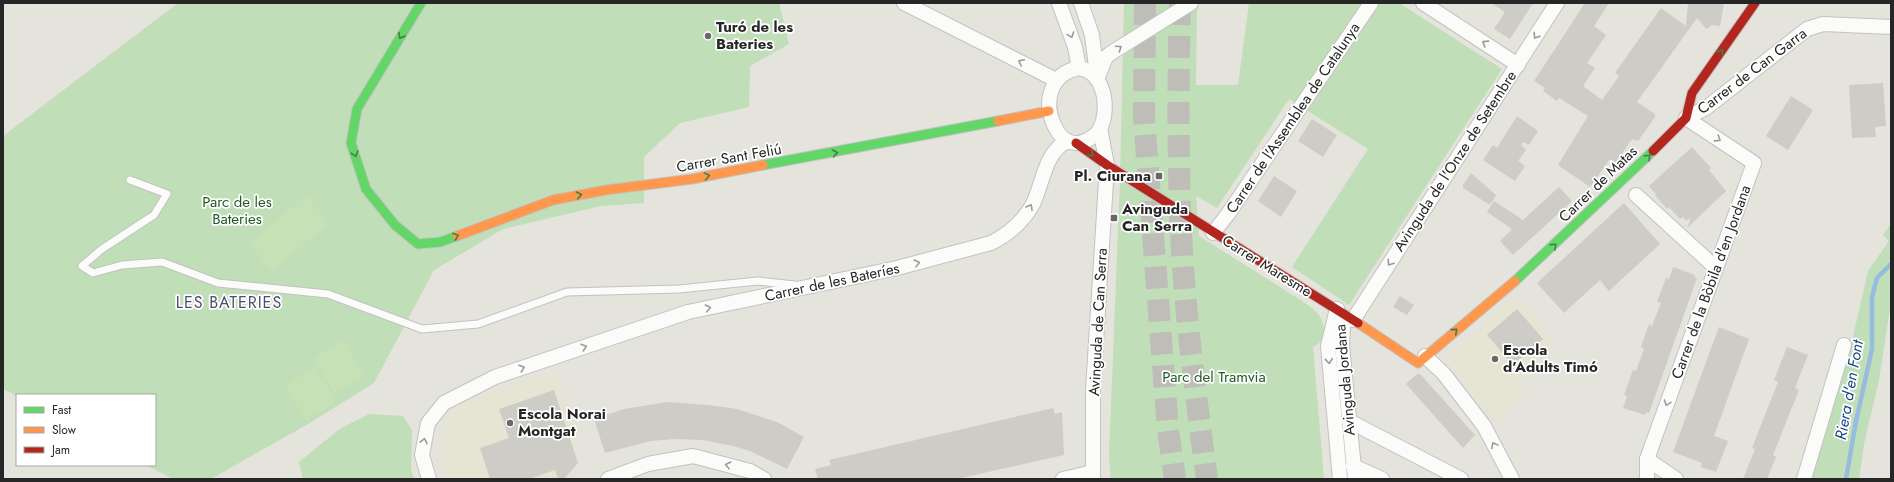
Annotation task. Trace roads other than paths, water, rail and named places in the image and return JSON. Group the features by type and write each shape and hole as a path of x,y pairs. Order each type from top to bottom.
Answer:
{"street":[{"name":"Carrer Sant Feliú","path":"420,3 358,109 352,143 366,189 395,225 418,244 440,242 553,200 606,190 708,176 1049,111"},
{"path":"904,3 1056,80"},
{"path":"1059,3 1075,47 1079,68"},
{"path":"1081,3 1093,40 1098,79 1103,94 1104,114 1100,128 1107,165"},
{"path":"1098,79 1106,58 1111,53 1191,3"},
{"name":"Carrer de l'Assemblea de Catalunya","path":"1213,233 1228,214 1371,3"},
{"path":"1423,3 1518,64"},
{"name":"Avinguda de l'Onze de Setembre","path":"1353,320 1557,3"},
{"path":"1686,118 1692,93 1755,3"},
{"name":"Carrer de Can Garra","path":"1686,118 1706,108 1807,29 1815,25 1823,24 1891,27"},
{"path":"1098,79 1092,72 1079,68 1068,71 1056,80 1051,91 1049,111 1055,128 1072,142 1088,139 1100,128"},
{"name":"Carrer de la Bòbila d'en Jordana","path":"1647,479 1647,459 1754,163 1686,118"},
{"name":"Carrer de Matas","path":"1426,356 1524,274 1624,180 1686,118"},
{"name":"Carrer Maresme","path":"1072,142 1213,233 1353,320 1418,363 1426,356"},
{"name":"Carrer de les Bateríes","path":"429,479 422,455 428,424 444,403 495,377 688,312 810,287 991,243 1004,236 1016,226 1033,203 1055,150 1072,142"},
{"name":"Avinguda de Can Serra","path":"1093,476 1095,349 1107,165"},
{"path":"1636,195 1716,268"},
{"name":"Avinguda Jordana","path":"1337,310 1343,328 1342,345 1354,472"},
{"name":"Avinguda Jordana","path":"1337,310 1328,346 1340,479"},
{"path":"1804,479 1844,345"},
{"path":"1426,356 1444,374 1484,426 1512,479"},
{"path":"1349,421 1461,479"},
{"path":"608,479 648,464 693,456 750,471 764,479"},
{"path":"1647,459 1676,479"},
{"path":"1354,472 1382,479"},
{"path":"1063,479 1093,476"}],"lane":[{"path":"130,180 167,194 154,215 102,249 82,266 93,273 122,265 162,262 218,283 328,294 422,329 478,324 567,292 679,288 758,281 810,287"}],"waterway":[{"name":"Riera d'en Font","path":"1846,479 1856,421 1872,349 1872,297 1877,278 1891,264"}],"tunnel":[{"path":"1145,3 1144,118 1168,430 1175,479"},
{"path":"1180,3 1180,211 1190,345 1207,479"}],"place":[{"name":"Turó de les Bateries","path":"708,36"},
{"name":"Pl. Ciurana","path":"1159,176"},
{"name":"Avinguda Can Serra","path":"1114,218"},
{"name":"Escola d’Adults Timó","path":"1495,359"},
{"name":"Escola Norai Montgat","path":"510,423"}],"district":[{"name":"LES BATERIES","path":"229,302"}],"park label":[{"name":"Parc de les Bateries","path":"237,210"},
{"name":"Parc del Tramvia","path":"1214,377"}]}
